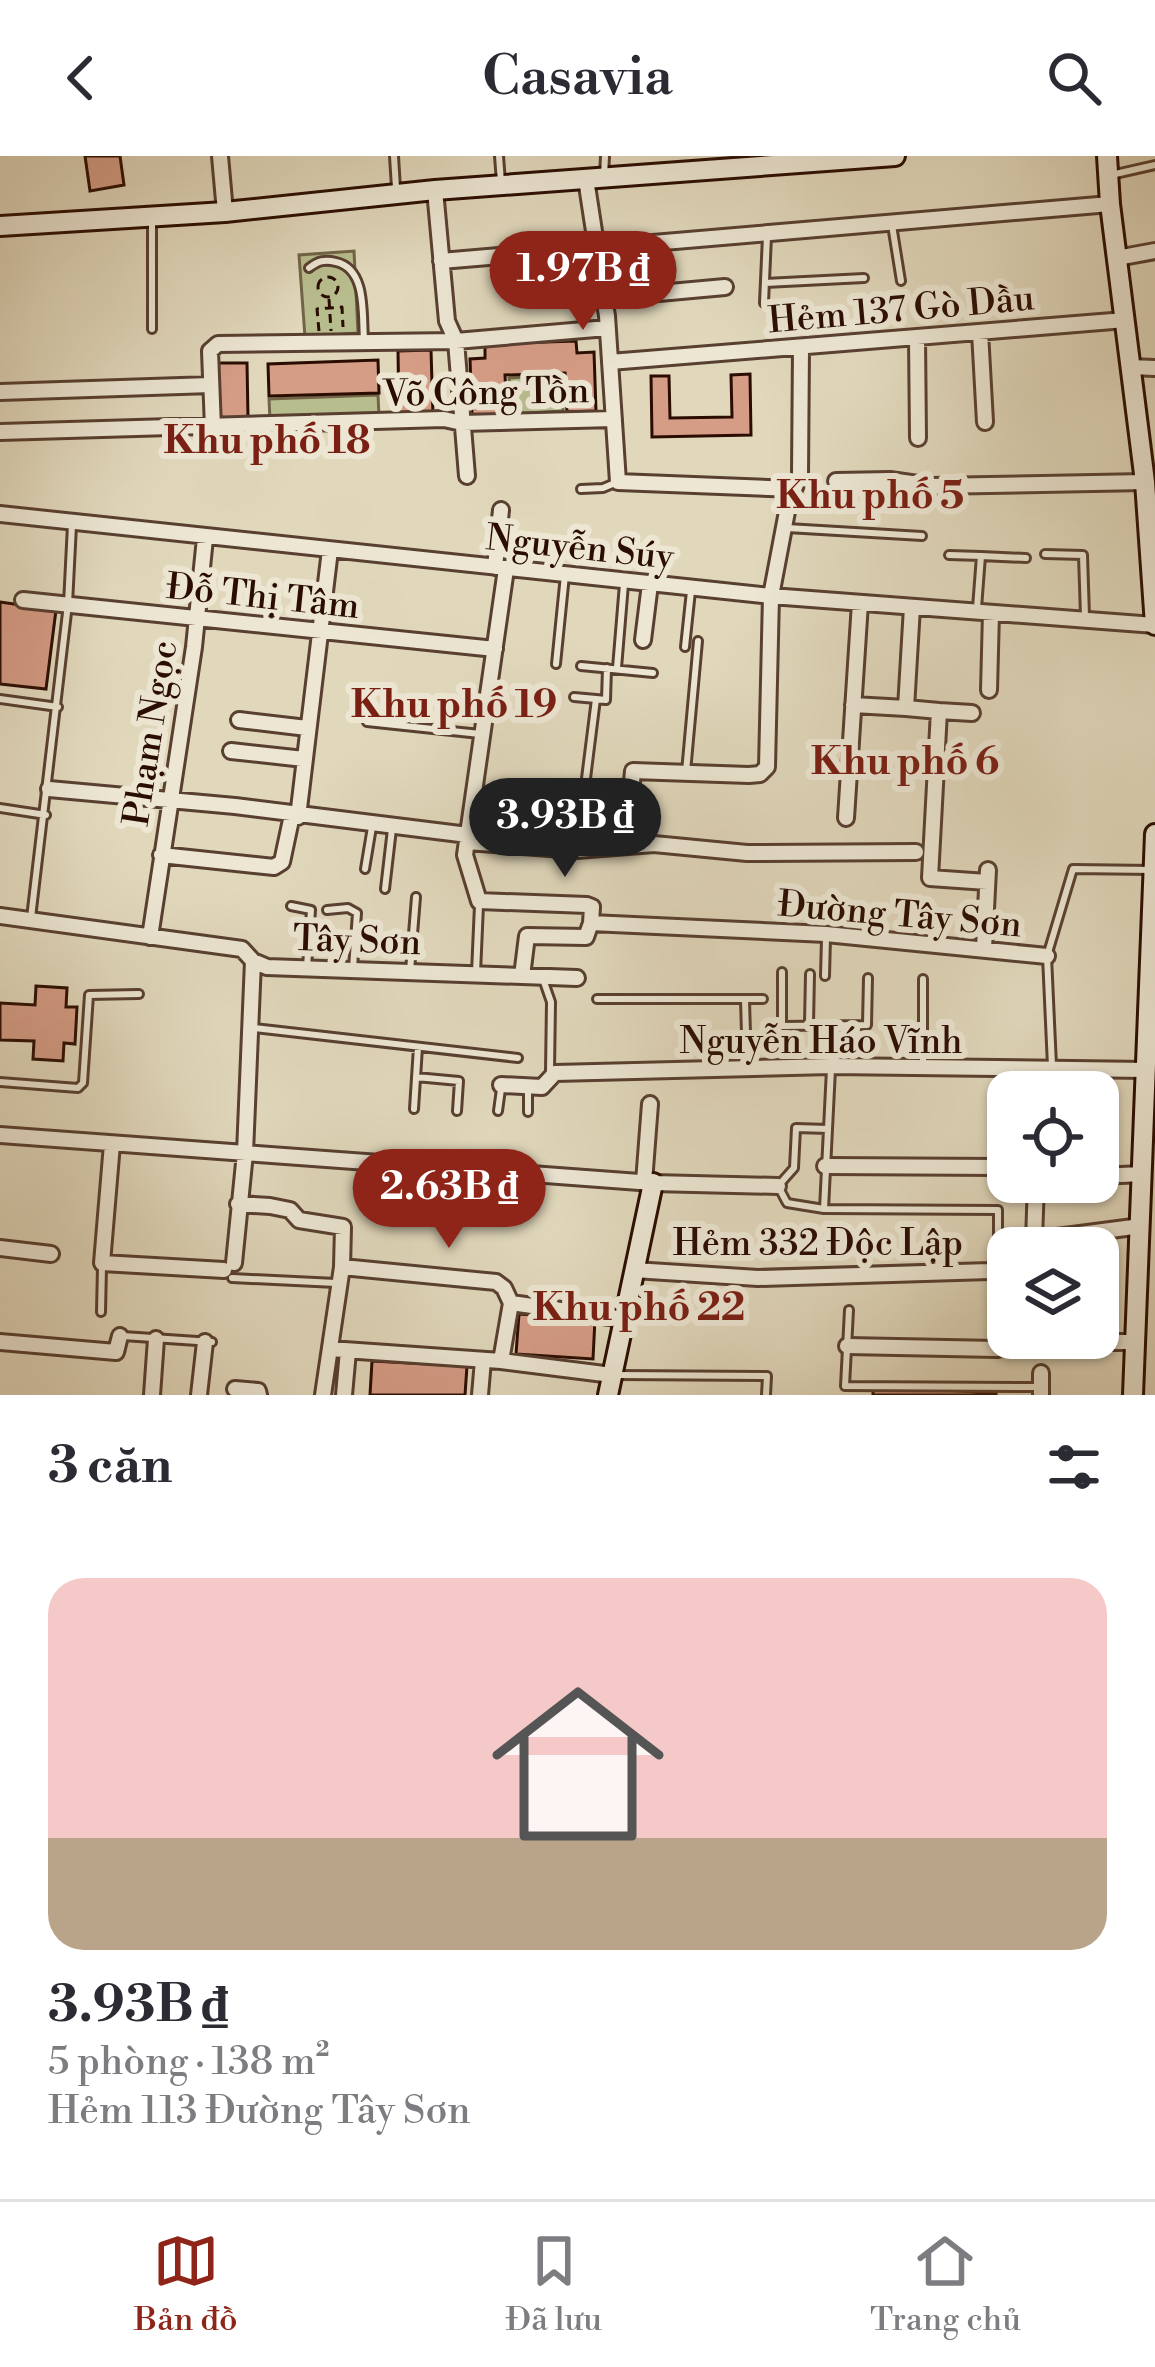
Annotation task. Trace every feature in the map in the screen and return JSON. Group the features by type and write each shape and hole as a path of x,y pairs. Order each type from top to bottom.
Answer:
{"street":[{"path":"220,156 225,212"},
{"path":"0,226 225,212 708,163 895,156"},
{"path":"1107,166 1148,486 1155,625"},
{"path":"595,178 596,246 608,328 618,482 794,489"},
{"path":"435,190 447,321 456,341 467,476"},
{"path":"441,261 1110,203"},
{"path":"1117,258 1155,251"},
{"path":"604,298 725,287"},
{"name":"Hẻm 137 Gò Dầu","path":"610,362 1125,320"},
{"path":"213,428 210,351 218,344 456,341 608,328"},
{"path":"980,332 985,422"},
{"path":"916,337 918,438"},
{"path":"630,804 633,771 749,775 767,767 771,596 800,475 801,346"},
{"path":"1130,368 1155,368"},
{"path":"0,392 211,385"},
{"name":"Võ Công Tồn","path":"0,432 614,419"},
{"path":"836,481 1148,486"},
{"path":"501,509 495,649 465,855 479,901 587,905 592,907 589,930"},
{"name":"Nguyễn Súy","path":"0,514 771,596 1155,625"},
{"name":"Phạm Ngọc","path":"150,937 205,538"},
{"path":"161,855 274,867 282,862 304,759 330,550"},
{"path":"643,640 650,584"},
{"name":"Đỗ Thị Tâm","path":"23,600 495,649"},
{"path":"846,818 860,603"},
{"path":"906,708 912,607"},
{"path":"984,612 989,690"},
{"path":"853,705 972,713"},
{"path":"939,711 930,878 988,876 984,948"},
{"path":"239,720 307,728"},
{"path":"231,751 304,759"},
{"path":"49,789 577,850 654,844 747,853 916,852"},
{"path":"472,810 532,818"},
{"path":"1133,1395 1143,1330 1141,1226 1155,833"},
{"name":"Tây Sơn","path":"0,916 242,949 267,967 577,978"},
{"name":"Đường Tây Sơn","path":"521,976 527,936 589,930 826,934 1047,956"},
{"path":"112,1144 102,1263 230,1270 245,1153 253,961"},
{"name":"Nguyễn Háo Vĩnh","path":"501,1085 542,1087 555,1073 747,1066 1147,1070"},
{"path":"329,1349 501,1361 610,1385 648,1182 650,1103"},
{"path":"0,1136 648,1182 778,1186"},
{"path":"825,1166 987,1175"},
{"path":"1119,1175 1143,1174"},
{"path":"238,1204 271,1206 290,1210 299,1220 343,1226 341,1275 323,1395"},
{"path":"1119,1230 1141,1226"},
{"path":"0,1248 51,1254"},
{"name":"Hẻm 332 Độc Lập","path":"634,1270 758,1278 987,1271"},
{"path":"341,1275 496,1282 511,1304 501,1361"},
{"path":"511,1304 624,1319"},
{"path":"847,1346 997,1349 1143,1330"},
{"path":"0,1342 116,1352 119,1336"},
{"path":"152,1395 156,1339"},
{"path":"199,1395 209,1342"},
{"path":"344,1395 348,1351"},
{"path":"480,1395 483,1360"},
{"path":"235,1389 258,1391 259,1395"}],"lane":[{"path":"394,156 396,194"},
{"path":"499,156 501,185"},
{"path":"595,178 605,156"},
{"path":"1107,166 1155,165"},
{"path":"152,217 152,329"},
{"path":"891,221 901,281"},
{"path":"764,303 767,232"},
{"path":"309,268 331,261 354,272 365,342"},
{"path":"765,283 864,278"},
{"path":"581,489 618,482"},
{"path":"31,920 58,706 72,522"},
{"path":"784,528 922,536"},
{"path":"1045,554 1084,555 1085,620"},
{"path":"949,555 1026,558"},
{"path":"981,556 984,612"},
{"path":"556,664 565,575"},
{"path":"574,698 606,700 625,581"},
{"path":"685,647 692,588"},
{"path":"686,772 698,640"},
{"path":"580,666 653,673"},
{"path":"0,699 58,706"},
{"path":"577,850 596,699"},
{"path":"367,722 484,734"},
{"path":"0,808 46,815"},
{"path":"365,869 372,824"},
{"path":"386,890 393,826"},
{"name":"Đường Tây Sơn","path":"1047,956 1073,869 1154,870"},
{"path":"410,971 416,897"},
{"path":"476,973 479,901"},
{"path":"291,906 311,910 308,967"},
{"path":"327,910 349,908 357,913 353,968"},
{"path":"825,976 826,934"},
{"path":"1047,956 1052,1070"},
{"path":"782,972 782,1026 867,1025 868,977"},
{"path":"809,1026 810,974"},
{"path":"541,976 551,1002 550,1080"},
{"path":"923,979 923,1069"},
{"path":"0,1082 78,1088 83,1083 89,995 140,994"},
{"path":"597,999 763,999"},
{"path":"745,1000 747,1066"},
{"path":"824,1209 836,1025"},
{"path":"250,1028 518,1058"},
{"path":"414,1109 418,1047"},
{"path":"416,1077 459,1081 458,1111"},
{"path":"498,1112 501,1085"},
{"path":"528,1087 528,1112"},
{"path":"828,1129 796,1128 794,1168 778,1186 787,1203 824,1209 998,1210 1000,1227"},
{"path":"101,1312 102,1263"},
{"path":"230,1270 341,1275"},
{"path":"849,1310 845,1386 998,1391 1041,1385"},
{"path":"119,1336 209,1342"},
{"path":"610,1385 767,1376 766,1395"},
{"path":"866,1395 867,1385"}],"path":[{"path":"329,297 332,343"},
{"path":"319,331 317,309 342,307 343,329"}],"green space":[{"path":"354,251 358,333 305,337 299,255"},
{"path":"562,375 563,411 511,414 509,378"},
{"path":"378,395 379,416 270,420 269,399"}],"building":[{"path":"85,156 120,156 124,185 90,191"},
{"path":"576,341 577,353 594,352 596,411 567,412 565,373 505,375 507,416 472,417 470,359 485,358 485,344"},
{"path":"431,350 433,415 399,416 398,351"},
{"path":"378,360 379,393 269,396 268,364"},
{"path":"217,363 247,363 248,418 219,418"},
{"path":"750,374 751,435 652,437 651,376 669,376 670,418 732,417 731,375"},
{"path":"0,602 56,610 46,689 0,684"},
{"path":"36,986 67,988 66,1007 77,1007 75,1044 64,1043 63,1061 33,1059 34,1041 0,1040 0,1003 35,1005"},
{"path":"519,1314 595,1319 593,1359 516,1354"},
{"path":"372,1361 467,1366 465,1395 370,1395"},
{"path":"873,1386 996,1393 996,1395 873,1395"}],"district":[{"name":"Khu phố 18","path":"267,439"},
{"name":"Khu phố 5","path":"870,494"},
{"name":"Khu phố 19","path":"454,703"},
{"name":"Khu phố 6","path":"905,760"},
{"name":"Khu phố 22","path":"639,1306"}]}
